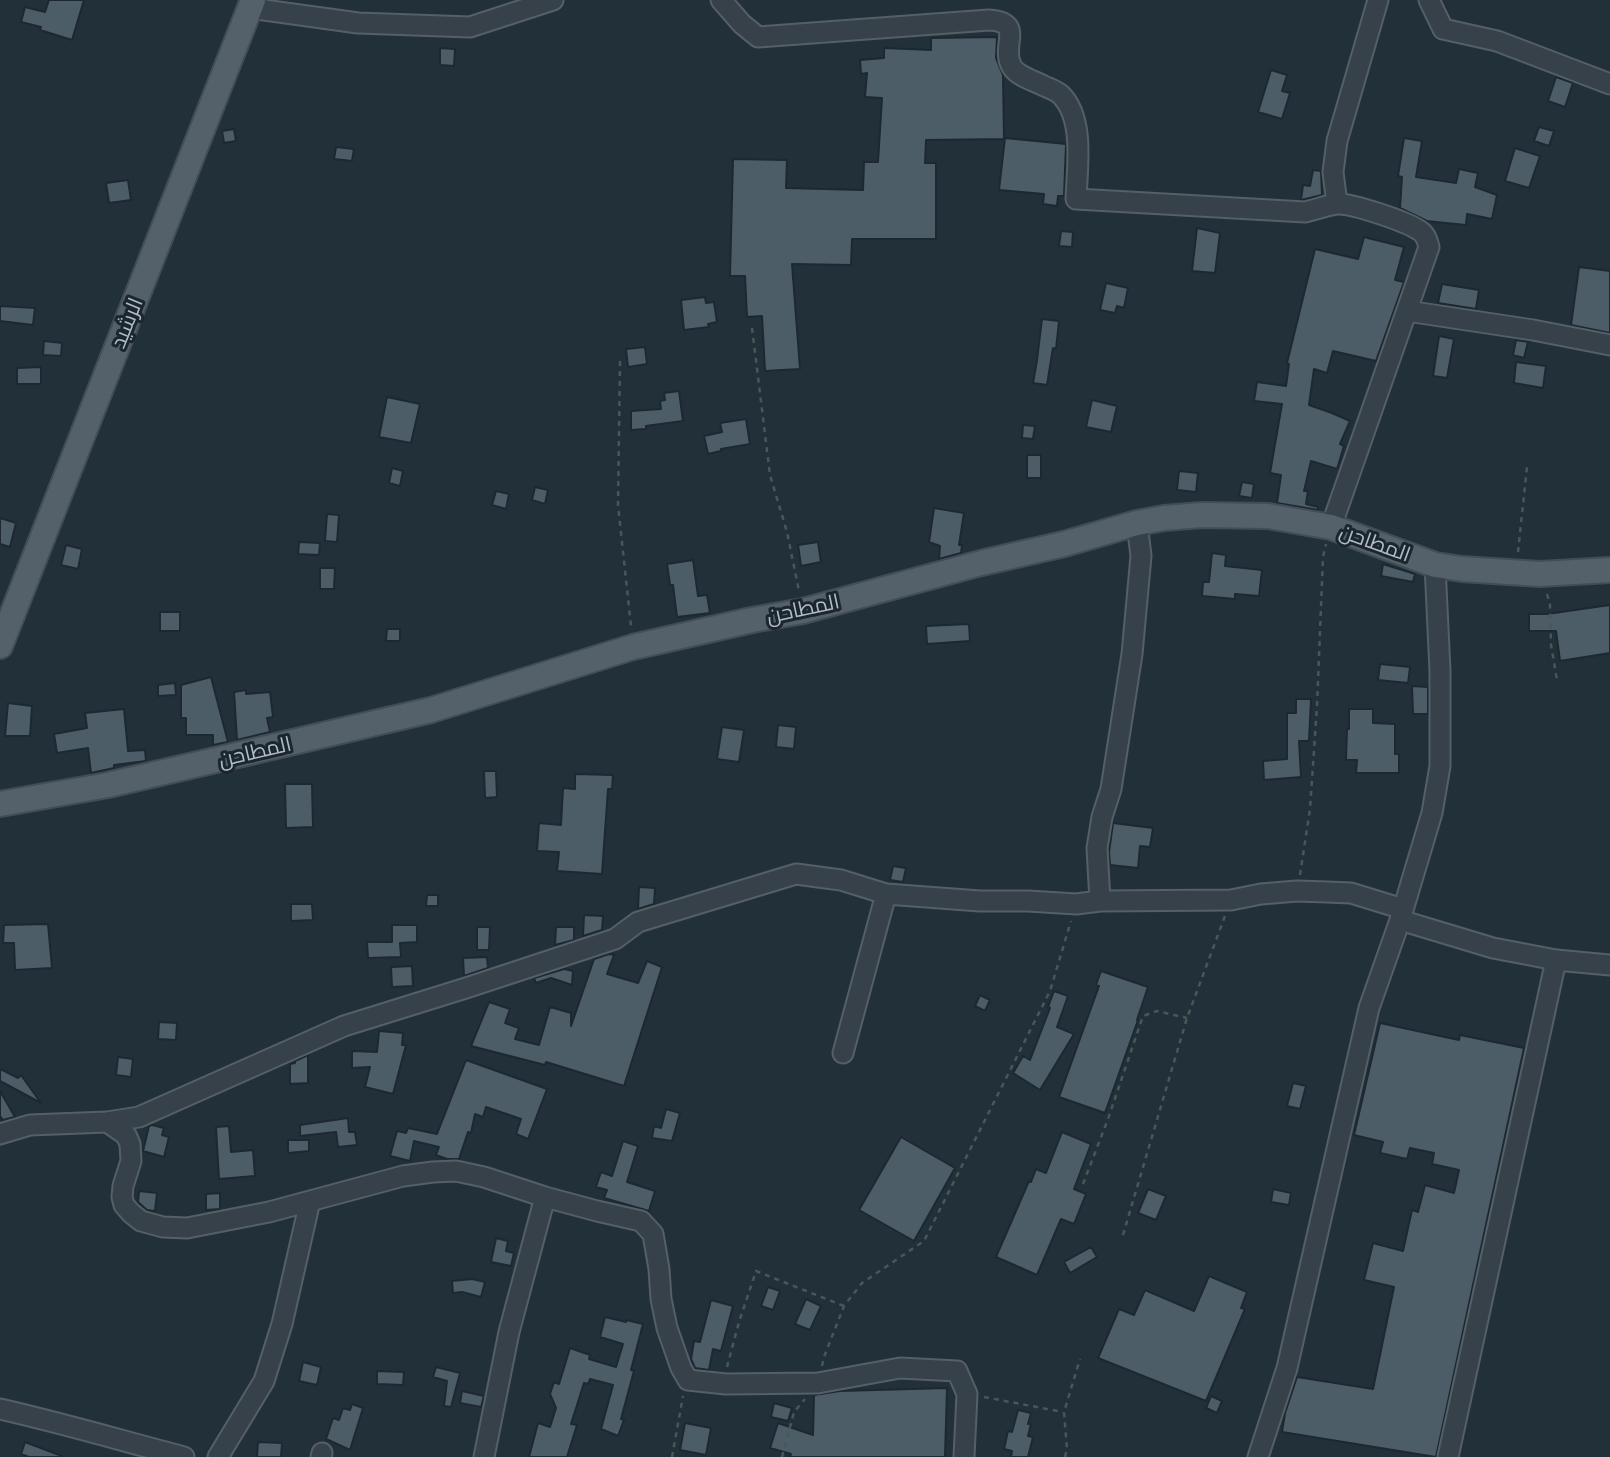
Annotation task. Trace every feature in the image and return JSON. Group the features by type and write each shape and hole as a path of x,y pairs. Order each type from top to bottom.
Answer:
{"main road":[{"name":"الرشيد","path":"0,646 251,4"},
{"name":"المطاحن","path":"0,804 108,785 430,710 633,647 803,611 1138,523 1202,515 1268,516 1331,527 1435,565 1540,574 1610,570"}],"street":[{"path":"251,4 358,23 470,27 553,0"},
{"path":"721,0 742,24 758,37 989,20 1006,24 1009,28 1010,64 1016,72 1059,93 1075,120 1076,199 1305,212 1337,204 1419,229 1426,237 1429,247 1331,527"},
{"path":"1337,204 1333,172 1337,141 1378,0"},
{"path":"1429,0 1443,29 1497,41 1610,84"},
{"path":"1407,312 1534,330 1610,345"},
{"path":"1100,901 1097,848 1102,817 1111,789 1132,654 1141,556 1138,523"},
{"path":"1258,1457 1287,1368 1369,1008 1432,813 1440,766 1440,671 1435,565"},
{"path":"0,1134 30,1125 107,1122 139,1117 344,1026 615,939 638,922 796,874 841,880 886,894 980,901 1076,904 1100,901 1231,900 1297,891 1351,893 1493,948 1556,960 1610,965"},
{"path":"843,1053 886,894"},
{"path":"1448,1457 1556,960"},
{"path":"107,1122 126,1135 130,1144 131,1161 123,1186 124,1205 141,1221 163,1227 187,1228 270,1212 403,1176 456,1171 641,1221 653,1234 667,1328 688,1380 726,1384 818,1383 900,1368 957,1371 967,1394 964,1457"},
{"path":"484,1457 509,1332 545,1197"},
{"path":"218,1457 264,1381 282,1324 310,1201"},
{"path":"0,1409 184,1457"}],"path":[{"path":"752,328 770,475 788,532 803,611"},
{"path":"620,361 618,505 633,647"},
{"path":"1516,572 1527,467"},
{"path":"1297,891 1310,809 1323,557 1331,527"},
{"path":"1540,574 1550,605 1551,645 1557,680"},
{"path":"1123,1235 1187,1018 1231,900"},
{"path":"782,1457 794,1412 818,1383 824,1357 844,1306 862,1283 924,1241 1050,990 1076,904"},
{"path":"1083,1184 1143,1016 1157,1011 1187,1018"},
{"path":"726,1384 727,1362 756,1270 844,1306"},
{"path":"1065,1457 1067,1449 1064,1412 1080,1359"},
{"path":"672,1457 684,1387 688,1380"},
{"path":"967,1394 1064,1412"}],"building":[{"path":"49,0 84,0 72,40 21,22 25,7 45,12"},
{"path":"997,37 996,58 1003,75 1004,139 926,140 925,163 936,163 936,239 852,239 851,265 792,264 800,369 765,371 762,316 747,317 745,276 730,276 733,159 787,160 786,188 863,190 864,162 878,162 882,98 865,97 867,73 861,74 860,60 884,58 884,48 931,50 931,38"},
{"path":"440,48 455,49 454,66 440,65"},
{"path":"1271,70 1287,75 1282,91 1290,93 1282,119 1258,112"},
{"path":"1556,77 1573,83 1565,107 1548,101"},
{"path":"1539,127 1554,131 1549,146 1534,141"},
{"path":"234,129 236,141 224,143 222,131"},
{"path":"1005,138 1066,144 1064,196 1058,196 1057,206 1043,204 1044,194 999,190"},
{"path":"1404,138 1422,141 1416,177 1456,183 1459,169 1478,173 1475,187 1497,195 1492,219 1467,214 1466,225 1427,221 1400,208 1402,177 1398,176"},
{"path":"336,147 354,149 352,161 334,159"},
{"path":"1515,148 1540,156 1529,188 1505,181"},
{"path":"1313,170 1321,171 1322,195 1301,200 1303,185 1310,186"},
{"path":"128,180 131,200 109,203 106,183"},
{"path":"1197,228 1220,233 1215,273 1192,271"},
{"path":"1061,231 1073,232 1072,247 1059,246"},
{"path":"1364,237 1404,247 1395,280 1404,282 1376,361 1333,351 1327,373 1314,369 1309,405 1350,421 1340,444 1344,446 1337,469 1311,461 1304,491 1308,491 1306,504 1318,507 1318,510 1277,503 1281,475 1270,473 1282,404 1254,401 1257,382 1286,386 1287,363 1315,249 1358,259"},
{"path":"1579,267 1610,271 1610,333 1571,325"},
{"path":"1106,283 1128,288 1124,308 1117,306 1115,313 1100,310"},
{"path":"1442,284 1479,290 1476,309 1438,303"},
{"path":"705,297 706,303 714,302 717,322 708,324 709,327 684,330 681,300"},
{"path":"0,306 35,308 33,325 0,321"},
{"path":"1042,319 1059,321 1056,349 1053,348 1047,385 1033,383"},
{"path":"1439,336 1454,339 1447,378 1433,376"},
{"path":"1516,340 1528,342 1524,358 1513,355"},
{"path":"44,341 62,343 61,356 43,355"},
{"path":"645,347 647,364 628,367 626,349"},
{"path":"1516,362 1546,366 1543,388 1514,383"},
{"path":"41,367 41,384 17,384 17,368"},
{"path":"679,391 683,421 631,430 631,411 661,409 660,401 665,400 664,393"},
{"path":"387,397 420,404 411,443 379,437"},
{"path":"1092,400 1117,406 1111,432 1086,427"},
{"path":"746,419 750,444 708,454 704,436 722,432 720,423"},
{"path":"1023,425 1035,426 1033,439 1022,438"},
{"path":"1027,455 1041,455 1041,478 1027,478"},
{"path":"392,468 403,471 400,486 389,483"},
{"path":"1179,471 1198,473 1196,492 1177,490"},
{"path":"1242,482 1254,484 1252,498 1239,496"},
{"path":"535,487 548,490 545,504 532,500"},
{"path":"496,491 509,494 506,509 492,505"},
{"path":"934,508 964,513 959,545 962,545 961,553 939,559 940,546 929,542"},
{"path":"327,514 339,515 337,542 325,541"},
{"path":"0,518 16,523 10,547 0,544"},
{"path":"299,542 320,543 319,555 298,554"},
{"path":"818,542 821,562 801,566 798,545"},
{"path":"66,545 82,549 78,569 61,565"},
{"path":"1212,553 1226,555 1225,566 1262,570 1259,596 1235,594 1235,599 1202,596 1203,582 1209,582"},
{"path":"693,560 698,596 707,595 710,613 677,617 667,564"},
{"path":"1383,564 1415,574 1413,582 1381,576"},
{"path":"320,568 335,568 334,589 320,589"},
{"path":"1610,605 1610,653 1560,661 1556,631 1529,631 1529,614"},
{"path":"160,612 180,612 180,631 160,631"},
{"path":"969,624 970,641 927,644 926,626"},
{"path":"387,629 400,629 400,641 386,641"},
{"path":"1380,664 1410,667 1408,683 1378,680"},
{"path":"211,677 228,742 213,745 213,735 186,735 186,718 181,718 181,685"},
{"path":"175,683 176,695 158,696 158,685"},
{"path":"1412,686 1428,687 1428,714 1413,714"},
{"path":"246,690 246,694 270,692 273,717 267,718 270,732 237,740 234,692"},
{"path":"1296,699 1311,699 1309,741 1299,741 1301,777 1264,780 1263,761 1287,759 1287,713 1296,713"},
{"path":"8,703 32,706 30,736 5,736"},
{"path":"124,709 128,751 145,750 146,761 114,765 114,768 91,773 88,748 57,753 54,734 87,728 85,713"},
{"path":"1349,709 1373,709 1373,723 1395,724 1395,754 1399,754 1399,773 1356,773 1357,760 1346,760"},
{"path":"778,725 796,727 794,749 776,747"},
{"path":"722,727 744,730 739,762 717,759"},
{"path":"484,771 496,771 497,797 485,798"},
{"path":"575,774 613,775 612,789 608,789 602,874 557,871 559,852 537,851 539,823 561,825 563,788 575,789"},
{"path":"285,784 312,784 313,827 286,828"},
{"path":"1113,823 1153,828 1150,847 1140,846 1138,868 1110,865"},
{"path":"893,866 906,868 903,882 890,880"},
{"path":"639,887 655,888 654,904 638,909"},
{"path":"427,895 438,895 438,906 426,906"},
{"path":"291,904 312,904 313,920 291,921"},
{"path":"584,915 603,916 602,930 583,936"},
{"path":"48,924 52,968 15,970 14,943 3,943 4,925"},
{"path":"392,925 417,925 417,942 400,943 401,957 368,958 367,942 392,942"},
{"path":"477,927 490,927 489,950 477,950"},
{"path":"556,927 574,927 574,940 555,945"},
{"path":"614,955 607,974 638,983 647,961 662,967 624,1086 546,1062 545,1065 471,1046 489,1002 510,1009 505,1023 519,1028 515,1039 539,1045 550,1007 571,1013 571,1026 594,959"},
{"path":"487,957 488,968 464,976 463,958"},
{"path":"412,966 413,986 392,987 391,967"},
{"path":"564,969 573,971 572,985 551,978 536,983 534,978"},
{"path":"1101,971 1148,987 1105,1113 1059,1097 1099,986 1096,985"},
{"path":"1054,991 1068,996 1057,1027 1074,1034 1040,1090 1013,1073 1023,1056 1030,1060"},
{"path":"980,995 990,1000 985,1011 975,1006"},
{"path":"159,1022 177,1023 176,1040 158,1039"},
{"path":"1380,1023 1459,1040 1460,1035 1524,1048 1436,1457 1282,1432 1285,1413 1297,1377 1373,1389 1394,1287 1364,1280 1373,1243 1403,1251 1412,1210 1418,1212 1425,1185 1454,1193 1459,1170 1432,1164 1434,1153 1410,1148 1407,1159 1380,1153 1383,1142 1354,1135"},
{"path":"379,1031 403,1033 402,1045 406,1045 393,1094 365,1087 370,1067 352,1068 352,1051 377,1052"},
{"path":"308,1055 308,1083 290,1084 290,1064"},
{"path":"118,1057 133,1059 131,1077 116,1075"},
{"path":"466,1060 547,1089 528,1139 516,1134 521,1119 486,1107 483,1117 475,1114 471,1133 468,1132 459,1159 436,1155 439,1147 414,1141 410,1161 390,1156 397,1131 406,1133 408,1128 437,1134"},
{"path":"0,1069 18,1078 21,1075 41,1103 0,1081"},
{"path":"1293,1083 1306,1086 1300,1109 1287,1106"},
{"path":"0,1091 15,1117 3,1120 0,1116"},
{"path":"666,1109 680,1113 672,1141 652,1138 654,1126 661,1128"},
{"path":"348,1118 349,1132 355,1132 357,1145 338,1147 336,1132 300,1136 300,1125"},
{"path":"149,1126 164,1128 162,1135 169,1137 164,1157 143,1151"},
{"path":"229,1126 231,1152 253,1150 255,1176 219,1179 216,1127"},
{"path":"1062,1132 1091,1144 1074,1189 1086,1194 1074,1224 1061,1219 1037,1275 996,1257 1029,1181 1031,1182 1036,1169 1046,1173"},
{"path":"901,1137 955,1168 914,1241 859,1210"},
{"path":"288,1140 309,1140 309,1151 288,1153"},
{"path":"623,1141 638,1146 627,1182 655,1191 649,1211 604,1198 607,1190 596,1187 601,1172 612,1176"},
{"path":"1148,1189 1166,1196 1156,1220 1138,1213"},
{"path":"1273,1189 1291,1193 1289,1205 1271,1202"},
{"path":"139,1191 157,1193 155,1211 147,1210 138,1202"},
{"path":"220,1193 220,1209 206,1210 206,1194"},
{"path":"496,1238 508,1241 506,1251 514,1253 511,1266 491,1262"},
{"path":"1091,1247 1097,1257 1070,1273 1064,1262"},
{"path":"1209,1276 1247,1292 1241,1308 1245,1309 1206,1401 1098,1358 1119,1309 1134,1315 1145,1290 1194,1311"},
{"path":"472,1279 485,1282 481,1297 462,1292 453,1293 452,1281"},
{"path":"768,1287 780,1291 773,1310 761,1306"},
{"path":"806,1299 821,1306 810,1330 795,1324"},
{"path":"711,1300 733,1306 721,1351 713,1349 709,1370 695,1368 691,1359 694,1341 700,1342"},
{"path":"605,1317 643,1324 621,1419 624,1420 618,1436 601,1429 613,1385 590,1379 588,1384 584,1383 571,1424 577,1425 567,1457 529,1457 538,1423 550,1427 556,1408 550,1394 554,1382 559,1384 570,1348 590,1355 589,1359 616,1367 623,1344 600,1337"},
{"path":"303,1362 321,1367 317,1385 299,1381"},
{"path":"436,1367 460,1373 451,1407 444,1406 447,1381 433,1377"},
{"path":"377,1371 404,1372 403,1385 377,1384"},
{"path":"947,1388 945,1457 790,1457 791,1454 770,1448 778,1423 813,1435 814,1395 840,1391"},
{"path":"462,1391 484,1396 481,1407 460,1403"},
{"path":"1211,1396 1222,1401 1217,1413 1206,1408"},
{"path":"774,1403 792,1408 788,1421 771,1417"},
{"path":"352,1404 363,1408 350,1450 326,1439 333,1418 339,1420 343,1408 350,1410"},
{"path":"1018,1410 1031,1413 1028,1436 1033,1437 1028,1457 1011,1457 1012,1451 1004,1449 1008,1431 1012,1432"},
{"path":"685,1423 711,1428 706,1455 680,1450"},
{"path":"25,1442 62,1457 29,1457 21,1454"},
{"path":"258,1442 282,1443 281,1457 257,1457"}]}
